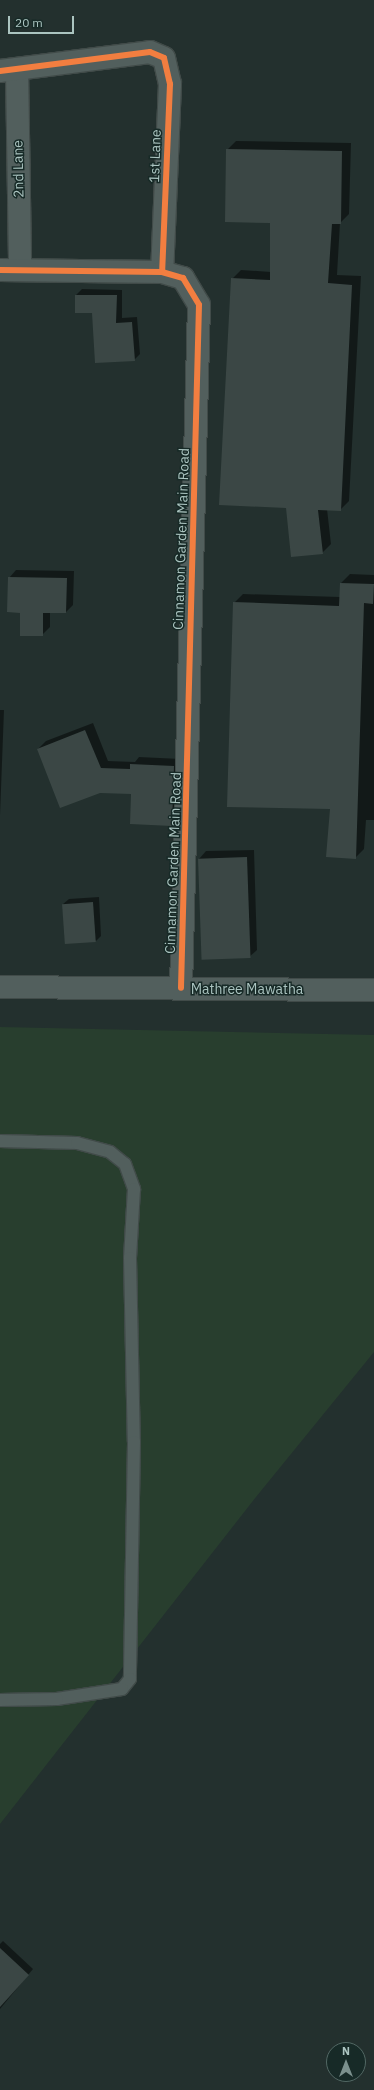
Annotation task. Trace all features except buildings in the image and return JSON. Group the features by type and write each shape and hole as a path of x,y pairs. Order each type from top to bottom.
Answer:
{"street":[{"name":"1st Lane","path":"8,70 150,52 164,58 170,84 162,272"},
{"name":"2nd Lane","path":"8,70 10,270"},
{"name":"Cinnamon Garden Main Road","path":"10,270 162,272 183,278 193,292 199,310 181,988"},
{"name":"Mathree Mawatha","path":"0,987 374,990"}],"lane":[{"path":"0,1141 77,1143 110,1152 125,1164 134,1189 130,1258 134,1442 130,1679 122,1689 57,1699 0,1700"}],"green space":[{"path":"0,1027 374,1035 374,1352 256,1497 0,1824"}],"cycle path":[{"path":"0,71 150,52 164,58 170,84 162,272"},
{"path":"0,270 162,272 183,278 199,305 181,988"}]}
